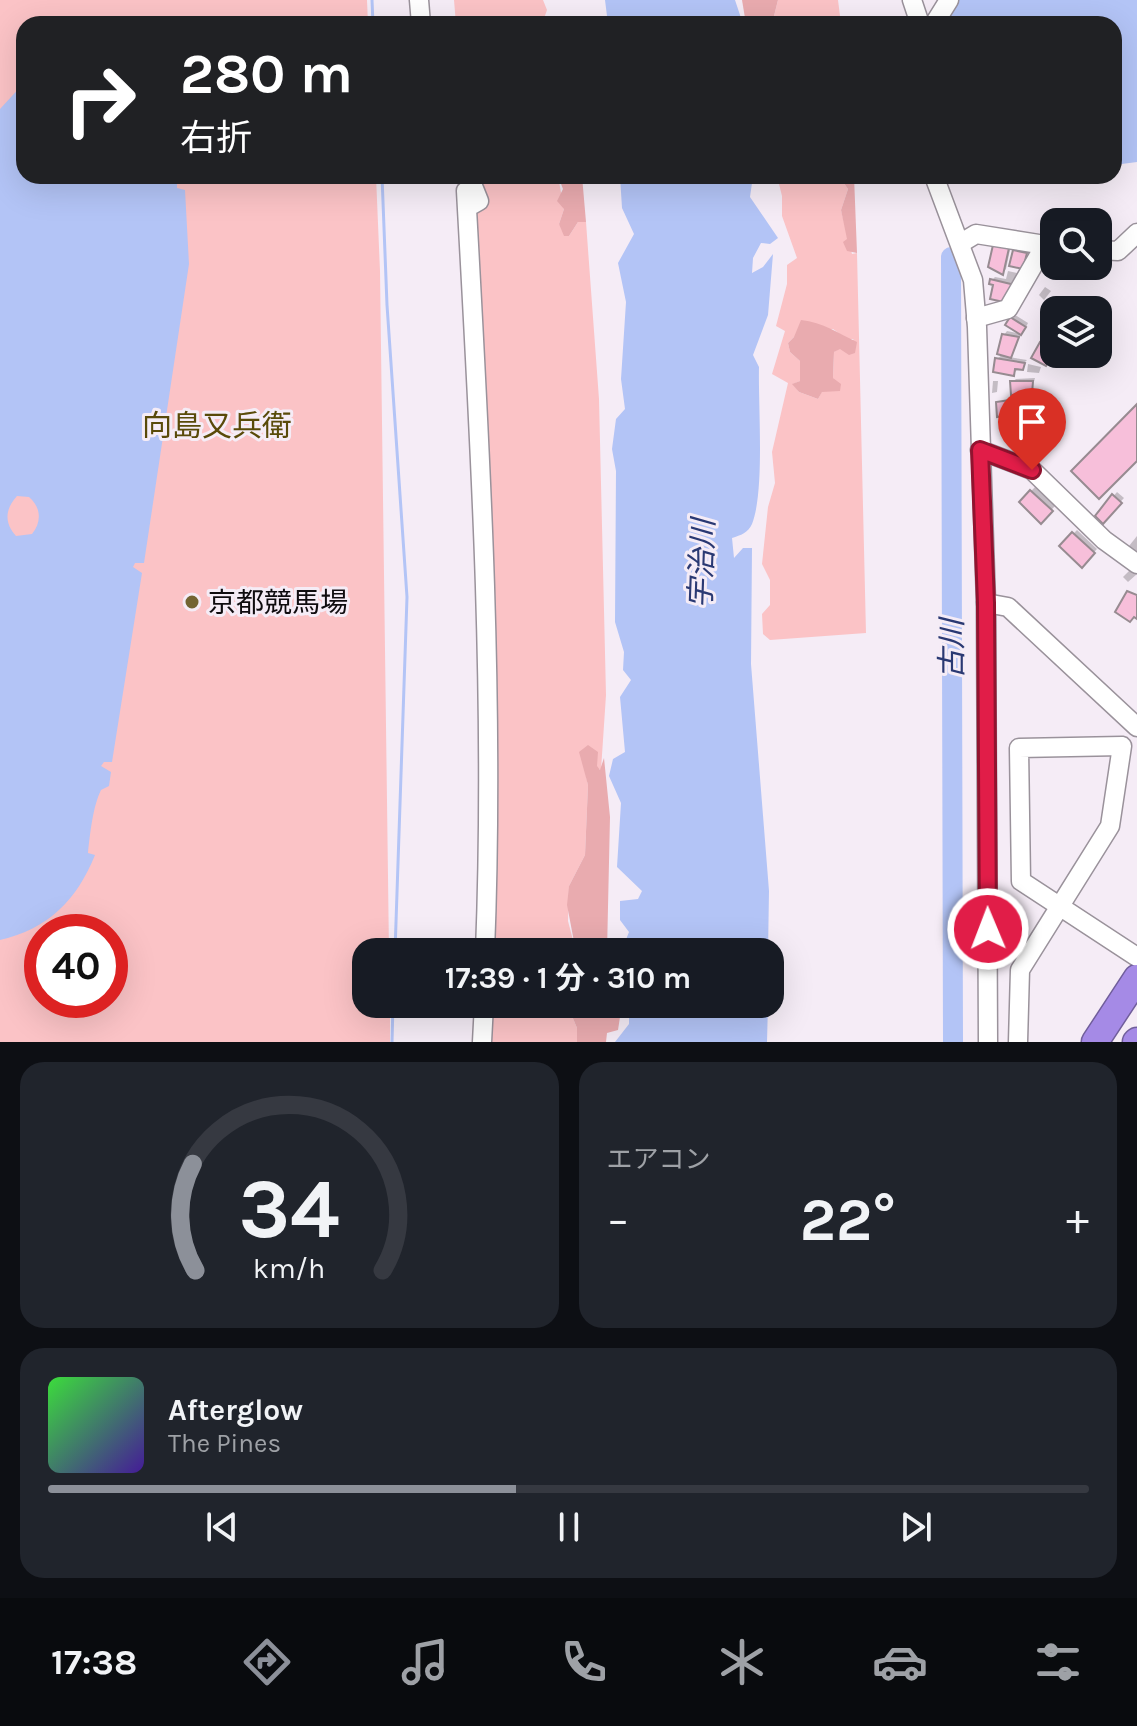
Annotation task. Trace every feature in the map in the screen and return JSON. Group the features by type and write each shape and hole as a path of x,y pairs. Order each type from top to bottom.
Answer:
{"highway":[{"path":"1095,1042 1137,978"},
{"path":"1115,1042 1137,1006"}],"street":[{"path":"912,0 925,16"},
{"path":"936,16 949,0"},
{"path":"472,184 479,201 472,205 466,191 478,408 486,694 485,938"},
{"path":"937,184 973,280 976,318 986,603 988,1042"},
{"path":"961,243 976,234 1040,244"},
{"path":"1112,251 1133,245"},
{"path":"976,318 1008,309 1040,259"},
{"path":"980,450 1032,470 1104,540 1137,564"},
{"path":"986,603 1008,607 1137,729 1122,746 1110,826 1020,970 1018,1042"},
{"path":"1122,746 1019,748 1021,881 1137,957"},
{"path":"482,1042 483,1018"}],"shaded area":[{"name":"京都競馬場","path":"0,0 367,0 368,16 16,16 16,184 376,184 389,938 352,938 352,1018 390,1018 390,1042 0,1042"},
{"path":"454,0 543,0 547,10 545,16 455,16"},
{"path":"742,0 778,0 774,16 745,16"},
{"path":"778,0 838,0 840,16 774,16"},
{"path":"469,184 559,184 564,209 559,224 569,236 578,222 586,222 599,399 606,695 601,770 583,762 588,785 585,855 569,886 568,921 572,938 485,938"},
{"path":"561,184 583,184 586,222 578,222 569,236 564,236 559,224 564,209 557,201 563,189"},
{"path":"779,184 845,184 848,189 841,210 852,254 857,253 866,633 770,640 763,634 762,614 770,605 770,580 762,564 768,507 775,483 772,452 788,383 772,374 785,331 776,326 787,284 787,265 797,258 782,216","holes":["833,329 847,339 854,339 834,352 833,378 839,391 822,391 818,399 799,392 793,384 800,381 800,361 790,352 788,343 794,337"]},
{"path":"845,184 854,184 857,253 847,251 843,242 847,239 841,210 848,189"},
{"path":"801,320 824,326 857,342 855,353 849,355 840,349 834,352 833,378 841,384 840,391 822,392 818,399 799,392 792,384 800,381 800,361 790,352 788,343"},
{"path":"588,745 598,752 597,766 600,770 604,758 610,817 607,938 573,938 567,905 569,886 585,855 588,785 579,752"},
{"path":"483,1018 573,1018 577,1028 577,1042 482,1042"},
{"path":"573,1018 620,1018 618,1030 607,1033 606,1042 577,1042"}],"water":[{"path":"605,0 735,0 740,16 607,16"},
{"path":"940,0 1137,0 1137,162 1122,164 1122,16 950,16"},
{"path":"16,92 16,184 177,184 177,188 185,190 189,264 144,563 135,563 133,567 142,573 112,762 104,762 101,766 111,772 109,786 101,790 94,812 88,853 95,855 70,899 54,914 24,914 24,932 0,940 0,109","holes":["17,496 29,497 38,510 39,520 32,534 16,536 9,526 8,511"]},
{"name":"宇治川","path":"620,184 752,184 750,197 778,238 770,244 761,243 753,258 752,273 763,267 773,254 768,315 753,355 759,367 758,491 752,524 744,533 732,538 734,558 743,548 752,548 751,664 769,891 768,938 627,938 629,932 620,920 620,901 638,899 642,891 617,867 621,803 609,776 613,759 625,752 620,697 631,680 623,670 624,652 615,622 616,471 612,449 616,419 625,409 621,379 626,302 618,263 634,234 622,208"},
{"path":"629,1018 768,1018 767,1042 615,1042 629,1024"}],"building":[{"path":"993,245 1009,248 1003,275 988,267"},
{"path":"1013,250 1027,253 1023,269 1009,266"},
{"path":"990,279 1015,285 1008,303 990,299 993,285 989,284"},
{"path":"1010,317 1026,327 1021,335 1005,325"},
{"path":"1002,334 1019,337 1011,358 997,354"},
{"path":"1040,342 1040,363 1031,358"},
{"path":"995,358 1025,363 1023,370 1015,369 1014,376 993,372"},
{"path":"1010,381 1033,381 1032,394 1011,395"},
{"path":"1010,400 1011,415 997,417 996,402"},
{"path":"1137,404 1137,461 1099,499 1071,471"},
{"path":"1030,490 1053,511 1041,524 1019,502"},
{"path":"1112,494 1122,503 1103,524 1095,516"},
{"path":"1072,532 1095,553 1082,568 1059,546"},
{"path":"1127,591 1137,595 1137,619 1134,617 1130,622 1115,612"}],"waterway":[{"path":"372,0 373,16"},
{"path":"382,184 387,305 407,597 395,938"},
{"name":"古川","path":"951,257 953,1042"},
{"path":"392,1042 393,1018"}],"place":[{"name":"京都競馬場","path":"192,602"}],"district":[{"name":"向島又兵衛","path":"217,426"}],"route":[{"path":"988,929 986,603 980,450 1032,470"}]}
